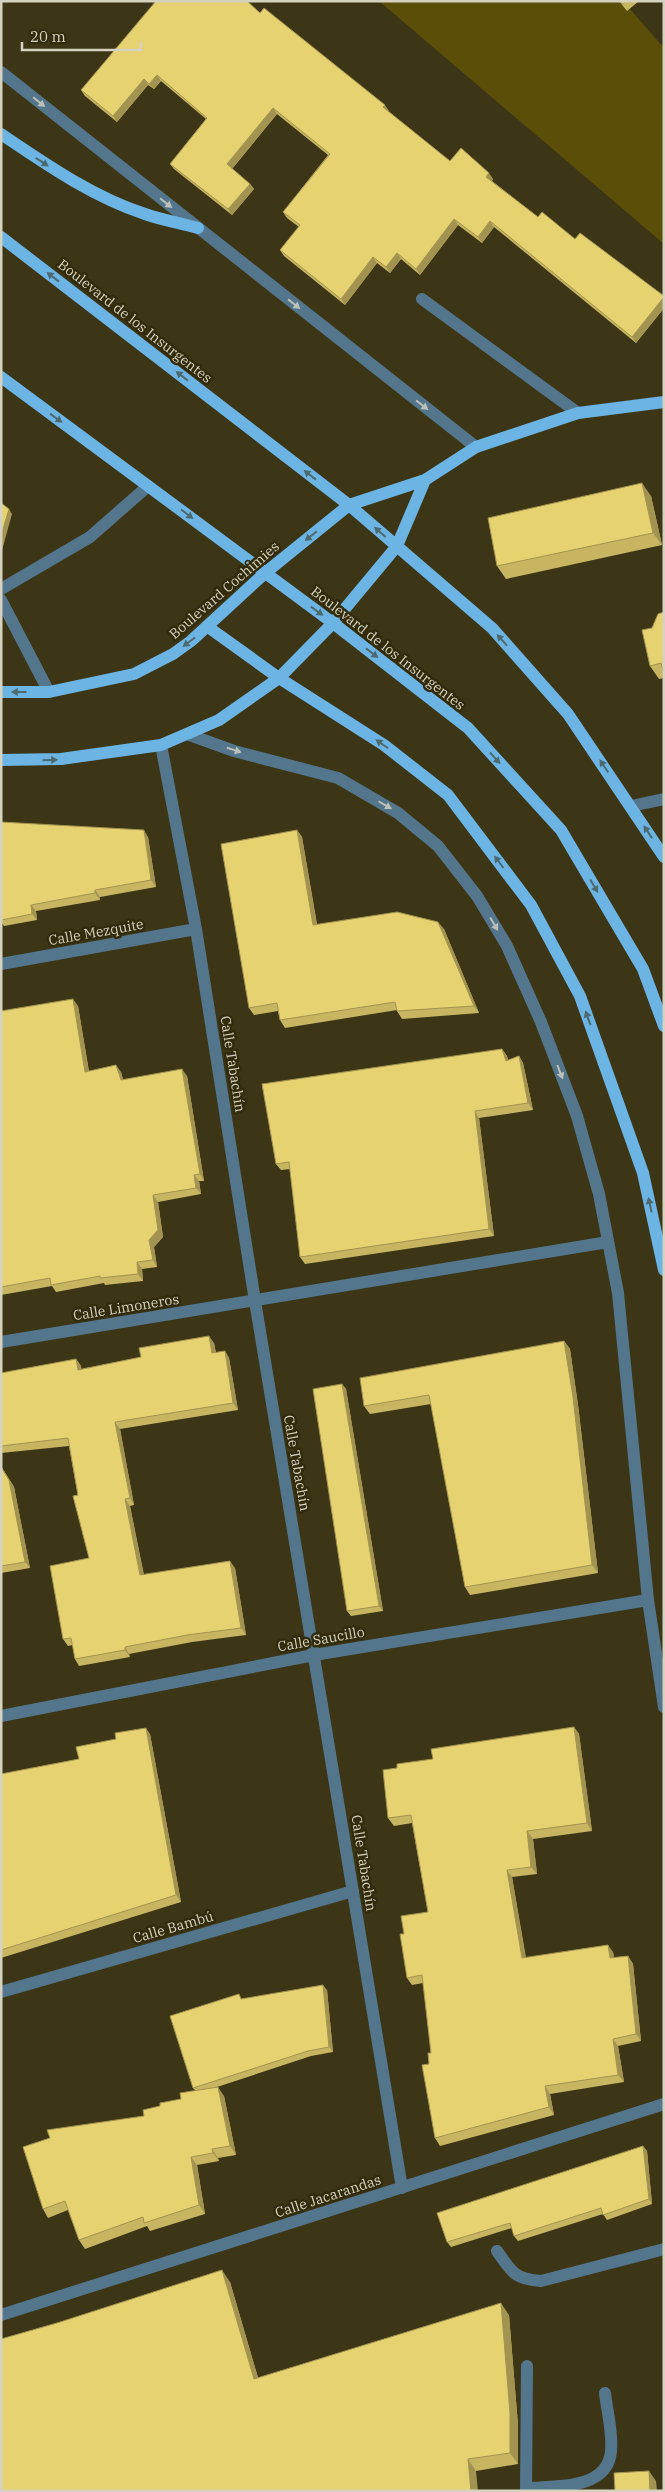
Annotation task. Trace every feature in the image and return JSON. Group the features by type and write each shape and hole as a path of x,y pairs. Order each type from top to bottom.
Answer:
{"main road":[{"path":"1,134 74,182 110,200 146,215 198,228"},
{"name":"Boulevard de los Insurgentes","path":"1,237 349,505 492,628 568,714 664,857"},
{"name":"Boulevard de los Insurgentes","path":"1,377 333,623 468,728 561,830 643,969 664,1026"},
{"name":"Boulevard Cochimies","path":"1,692 49,692 134,674 173,654 208,627 265,573 349,505 425,480 476,447 578,413 664,402"},
{"path":"1,760 61,760 161,745 219,720 279,678 333,623 396,546 425,480"},
{"path":"208,627 279,678 384,745 448,796 531,905 580,996 643,1173 664,1270"}],"street":[{"path":"1,72 476,447"},
{"path":"422,299 578,413"},
{"path":"1,589 90,537 148,486"},
{"path":"1,600 49,692"},
{"path":"188,734 234,751 338,778 398,813 438,846 477,896 508,946 541,1022 577,1116 599,1194 620,1313 648,1600 664,1707"},
{"name":"Calle Tabachín","path":"161,745 196,929 255,1301 402,2188"},
{"path":"631,806 664,799"},
{"name":"Calle Mezquite","path":"1,964 196,929"},
{"name":"Calle Limoneros","path":"1,1342 608,1242"},
{"name":"Calle Saucillo","path":"1,1716 314,1655 648,1600"},
{"name":"Calle Bambú","path":"1,1992 353,1891"},
{"name":"Calle Jacarandas","path":"1,2315 664,2104"},
{"path":"497,2251 515,2276 527,2280 541,2281 664,2249"},
{"path":"527,2366 526,2490 585,2483 601,2473 611,2452 605,2393"}],"shaded area":[{"path":"379,1 623,1 664,48 664,244"}],"building":[{"path":"156,1 247,1 260,13 264,8 385,105 383,107 450,161 461,148 489,173 486,177 538,217 542,212 575,239 580,233 664,297 632,337 490,221 478,237 454,219 416,269 397,253 386,267 373,257 341,299 280,250 300,225 283,212 330,154 273,108 227,164 250,184 228,209 170,164 207,118 157,75 149,84 144,79 113,116 81,90"},
{"path":"642,483 653,533 497,566 488,518"},
{"path":"1,503 9,509 1,536"},
{"path":"664,612 664,673 661,663 650,666 642,630 652,628 658,614"},
{"path":"1,822 144,830 151,880 95,890 95,893 31,905 32,914 1,920"},
{"path":"297,830 313,925 397,912 438,922 474,1006 397,1011 395,1002 280,1020 277,1003 249,1008 221,844"},
{"path":"73,999 85,1072 116,1065 121,1080 182,1069 200,1174 194,1175 196,1188 153,1195 158,1230 149,1240 153,1260 137,1262 138,1274 100,1278 100,1276 51,1285 50,1278 1,1287 1,1011"},
{"path":"502,1049 506,1061 519,1056 528,1103 475,1111 489,1229 300,1257 289,1162 276,1164 262,1084"},
{"path":"209,1336 212,1353 225,1351 233,1403 115,1422 130,1498 125,1499 140,1575 230,1561 241,1628 187,1635 125,1647 125,1650 75,1659 71,1638 63,1639 50,1566 89,1558 73,1496 78,1495 68,1438 1,1446 1,1373 76,1359 78,1370 141,1357 139,1348"},
{"path":"564,1341 573,1397 592,1565 465,1587 429,1395 364,1406 360,1378"},
{"path":"342,1384 379,1606 347,1611 313,1389"},
{"path":"1,1467 9,1480 25,1562 1,1566"},
{"path":"574,1727 587,1823 527,1831 531,1867 507,1870 522,1958 608,1945 610,1958 628,1956 636,2034 613,2039 618,2075 545,2086 549,2107 435,2138 422,2065 429,2064 428,2053 431,2053 422,1975 407,1978 400,1934 404,1934 401,1916 428,1912 411,1815 388,1818 383,1770 397,1768 397,1764 433,1759 431,1749"},
{"path":"146,1728 176,1895 1,1950 1,1774 79,1759 76,1747 116,1739 115,1733"},
{"path":"323,1985 329,2047 308,2051 193,2088 170,2016 239,1994 241,1999"},
{"path":"218,2087 230,2146 212,2149 213,2153 191,2157 199,2205 144,2223 143,2217 79,2240 65,2201 43,2209 23,2147 50,2138 47,2130 144,2116 143,2110 160,2106 160,2103 181,2099 180,2093"},
{"path":"643,2146 649,2199 603,2215 601,2208 514,2236 510,2223 447,2242 437,2213"},
{"path":"222,2270 254,2379 501,2303 510,2413 510,2453 468,2459 471,2491 1,2491 1,2339"},
{"path":"649,2471 650,2491 615,2491 614,2473"}]}
